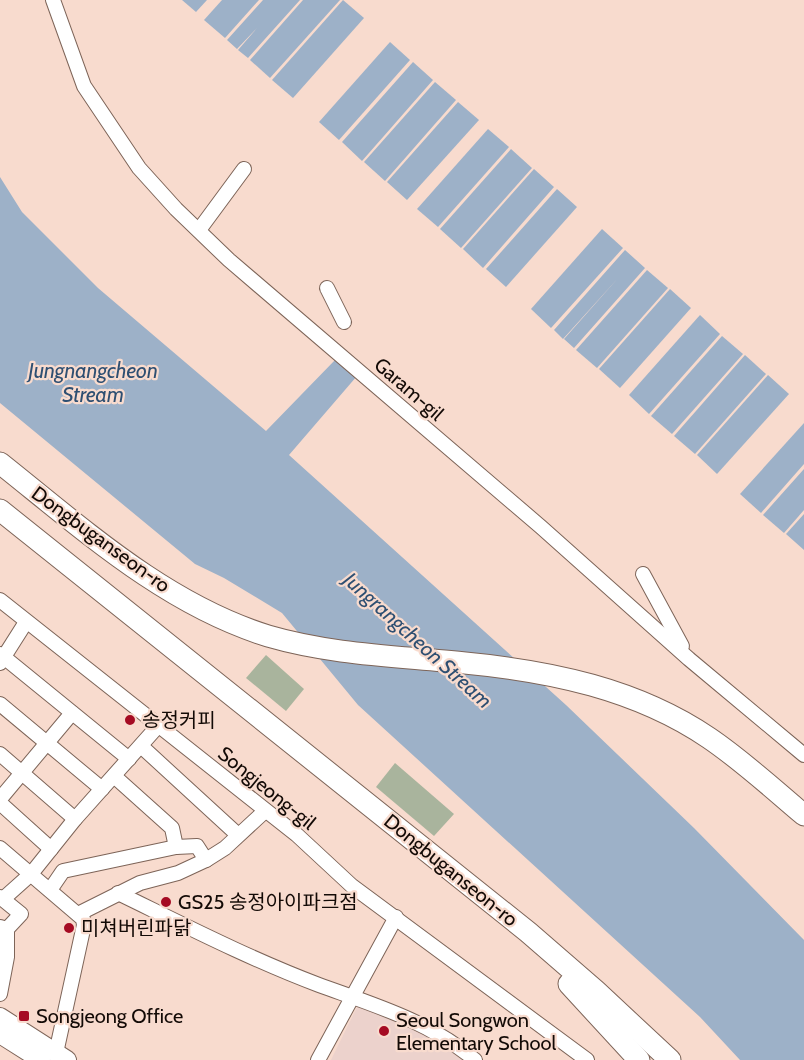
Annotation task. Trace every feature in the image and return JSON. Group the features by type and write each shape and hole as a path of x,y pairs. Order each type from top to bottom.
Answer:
{"highway":[{"name":"Dongbuganseon-ro","path":"0,463 130,565 211,613 269,636 343,652 514,668 553,675 606,689 643,704 709,738 804,816"},
{"name":"Dongbuganseon-ro","path":"0,510 528,932 670,1060"},
{"path":"766,783 804,808"},
{"path":"528,932 564,979 639,1060"}],"main road":[{"path":"0,1017 55,1058"},
{"path":"0,1034 55,1058"}],"street":[{"name":"Garam-gil","path":"53,0 84,86 139,168 199,230 689,659 804,755"},
{"path":"199,230 244,169"},
{"path":"327,288 344,322"},
{"path":"644,574 689,659"},
{"name":"Songjeong-gil","path":"0,600 297,836 352,886 396,916 587,1060"},
{"path":"26,622 1,658 129,759"},
{"path":"0,704 102,789"},
{"path":"51,849 0,801 72,713"},
{"path":"0,994 7,957 4,928 21,914 2,898 31,874 75,819 159,726"},
{"path":"141,746 238,835"},
{"path":"0,754 75,819"},
{"path":"114,776 172,828 176,847"},
{"path":"78,914 140,883 178,873 206,860 225,848 265,811"},
{"path":"50,891 63,871 176,847 197,846 206,860"},
{"path":"0,848 78,914 84,925 55,1058"},
{"path":"118,893 250,955 430,1029 475,1060"},
{"path":"318,1060 396,916"}],"shaded area":[{"name":"Seoul Songwon Elementary School","path":"358,1005 394,1015 468,1060 331,1060"}],"green space":[{"path":"266,655 304,689 286,711 246,678"},
{"path":"395,763 454,814 434,836 376,787"}],"water":[{"path":"182,0 207,0 196,12"},
{"path":"222,0 259,0 225,38 204,20"},
{"path":"263,0 300,0 248,58 238,50 257,28 237,49 227,40"},
{"path":"303,0 340,0 270,78 250,60"},
{"path":"343,0 364,18 293,98 272,80"},
{"path":"390,42 410,60 339,140 319,122"},
{"path":"413,62 433,80 362,161 342,142"},
{"path":"435,82 456,100 385,181 364,162"},
{"path":"458,102 479,120 407,200 387,182"},
{"path":"488,129 509,147 438,227 417,209"},
{"path":"511,149 532,168 461,248 440,229"},
{"path":"534,169 554,187 483,268 463,249"},
{"name":"Jungnangcheon Stream","path":"0,177 22,212 98,288 266,431 335,360 357,376 289,455 566,705 694,828 804,940 804,1060 740,1060 700,1017 358,705 282,613 224,578 195,564 0,403"},
{"path":"557,189 577,207 506,287 486,269"},
{"path":"602,229 623,248 551,328 531,309"},
{"path":"625,250 645,268 574,348 564,339 619,277 563,339 554,330"},
{"path":"647,270 668,288 597,368 576,350"},
{"path":"670,289 691,308 620,388 599,369"},
{"path":"700,315 720,334 649,414 629,395"},
{"path":"722,336 743,354 672,434 651,416"},
{"path":"745,355 766,374 695,454 674,436"},
{"path":"768,375 789,394 717,474 697,455"},
{"path":"804,423 804,464 761,513 740,494"},
{"path":"804,469 804,510 784,533 763,515"},
{"path":"804,514 804,550 786,534"}],"place":[{"name":"송정커피","path":"130,720"},
{"name":"GS25 송정아이파크점","path":"166,902"},
{"name":"미쳐버린파닭","path":"69,928"},
{"name":"Songjeong Office","path":"24,1016"},
{"name":"Seoul Songwon Elementary School","path":"384,1031"}],"water label":[{"name":"Jungrangcheon Stream","path":"418,640"}]}
